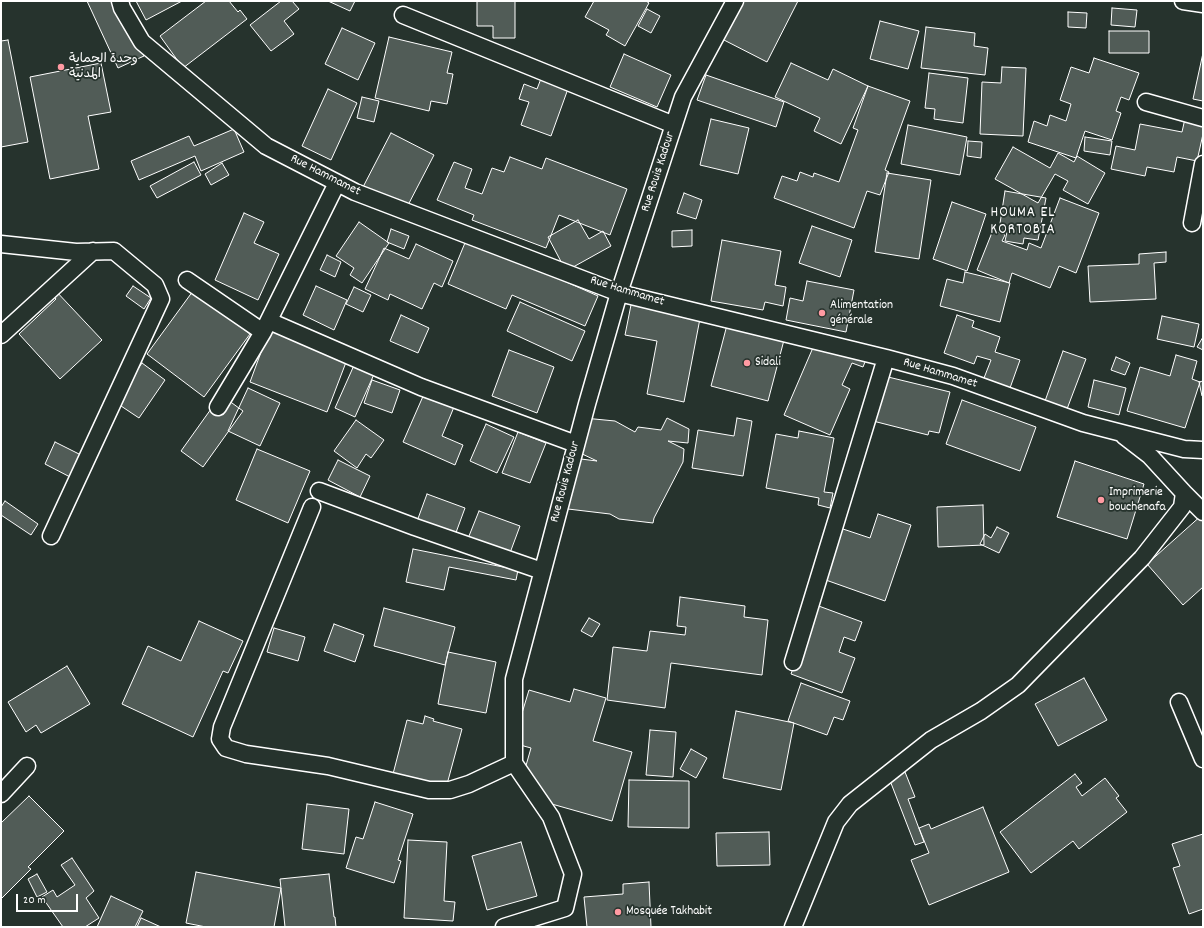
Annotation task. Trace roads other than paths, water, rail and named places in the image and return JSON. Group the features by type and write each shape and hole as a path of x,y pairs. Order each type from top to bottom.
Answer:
{"street":[{"name":"Rue Hammamet","path":"120,1 122,8 142,42 266,146 355,192 619,293 886,358 952,376 1083,423 1184,449 1203,450"},
{"name":"Rue Rouis Kadour","path":"514,763 514,679 576,444 619,293 683,97 735,1"},
{"path":"1183,1 1203,4"},
{"path":"403,15 674,125"},
{"path":"1146,102 1203,118"},
{"path":"1192,223 1203,164"},
{"path":"218,407 266,327 337,183"},
{"path":"1,244 76,252 114,250 155,285 161,299 51,536"},
{"path":"1,335 93,251"},
{"path":"187,280 266,327 421,387 576,444"},
{"path":"793,662 886,358"},
{"path":"1120,432 1150,456 1203,512"},
{"path":"319,491 542,572"},
{"path":"792,927 836,822 850,804 931,740 981,711 1018,685 1142,558 1182,507 1184,493"},
{"path":"312,507 222,727 220,739 226,748 246,754 328,766 429,790 450,790 469,784 514,763 550,817 573,874 565,908 504,927"},
{"path":"1179,702 1203,759"},
{"path":"1,794 27,766"}],"place":[{"name":"وحدة الحماية المدنية","path":"61,67"},
{"name":"Alimentation générale","path":"822,313"},
{"name":"Sidali","path":"747,363"},
{"name":"Imprimerie bouchenafa","path":"1101,500"},
{"name":"Mosquée Takhabit","path":"618,912"}],"district":[{"name":"HOUMA EL KORTOBIA","path":"1023,222"}]}
